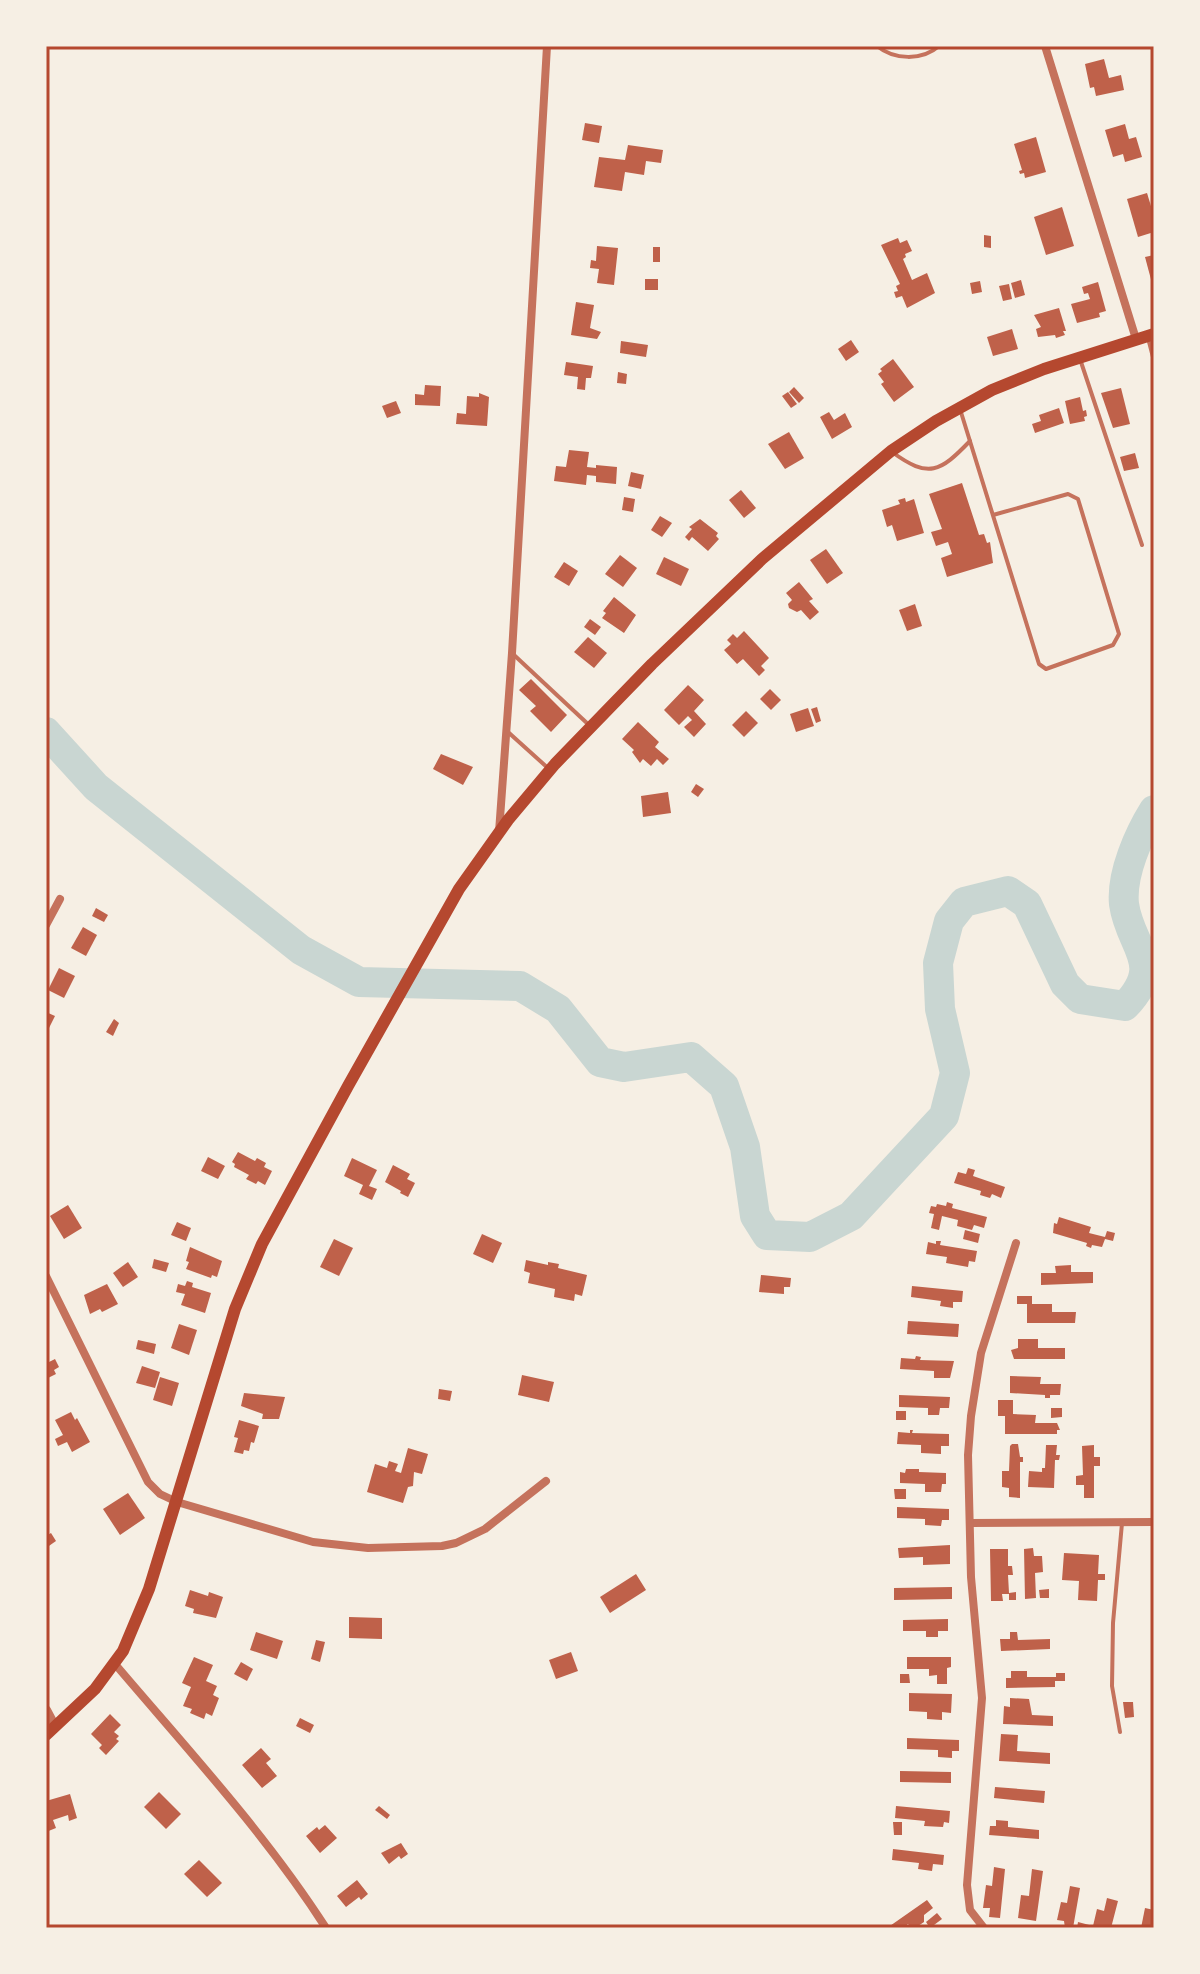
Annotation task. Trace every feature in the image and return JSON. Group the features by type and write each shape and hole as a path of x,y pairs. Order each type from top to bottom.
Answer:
{"main road":[{"path":"51,1731 95,1689 115,1664 140,1615 229,1325 247,1277 280,1209 459,889 499,833 549,770 652,664 762,559 891,451 960,407 1009,383 1146,336"}],"street":[{"path":"499,833 547,46"},
{"path":"1045,46 1146,336"},
{"path":"46,925 60,899"},
{"path":"982,1927 970,1910 967,1885 982,1698 972,1593 968,1455 981,1353 1016,1243"},
{"path":"46,1276 148,1482 160,1494 177,1502 313,1542 368,1548 442,1546 485,1529 546,1481"},
{"path":"970,1523 1154,1522"},
{"path":"115,1664 294,1878 326,1928"},
{"path":"46,1710 51,1731"}],"lane":[{"path":"877,46 896,56 928,54 939,46"},
{"path":"1146,336 1154,361"},
{"path":"1079,357 1142,545"},
{"path":"960,407 970,441 1039,664 1046,669 1113,645 1119,634 1078,499 1068,494 993,515"},
{"path":"891,451 910,465 934,470 945,466 970,441"},
{"path":"512,653 590,727"},
{"path":"506,730 549,770"},
{"path":"1120,1732 1112,1686 1113,1623 1122,1523"}],"building":[{"path":"1104,59 1109,78 1121,75 1124,90 1096,96 1094,87 1090,88 1085,64"},
{"path":"585,123 602,126 599,143 582,140"},
{"path":"1125,124 1129,139 1136,137 1142,157 1125,162 1123,154 1113,157 1105,130"},
{"path":"1036,137 1046,172 1025,178 1024,173 1020,174 1019,171 1022,170 1014,144"},
{"path":"628,145 663,150 661,163 646,161 644,175 625,172 622,191 594,187 599,157 625,160"},
{"path":"1147,193 1154,216 1154,232 1138,237 1127,199"},
{"path":"1062,207 1074,246 1046,255 1034,217"},
{"path":"984,235 991,236 991,248 984,247"},
{"path":"898,238 900,243 907,240 912,251 905,254 903,259 912,280 927,273 935,293 907,308 902,296 896,298 894,292 898,291 896,286 900,284 881,245"},
{"path":"597,246 618,248 614,285 597,283 599,269 590,268 591,260 596,261"},
{"path":"653,247 660,247 660,262 653,262"},
{"path":"1154,255 1154,287 1153,287 1145,257"},
{"path":"645,279 658,279 658,290 645,290"},
{"path":"1021,280 1025,295 1015,298 1011,283"},
{"path":"980,281 982,292 972,294 970,283"},
{"path":"1098,282 1106,311 1099,313 1100,317 1077,323 1071,304 1090,299 1082,287"},
{"path":"1009,284 1012,299 1003,301 999,286"},
{"path":"576,302 594,305 590,328 601,332 597,339 571,335"},
{"path":"1059,308 1065,335 1038,337 1036,329 1041,327 1034,315"},
{"path":"1012,329 1018,349 993,356 987,337"},
{"path":"851,340 859,352 846,361 838,349"},
{"path":"621,341 648,345 646,357 620,353"},
{"path":"893,359 914,387 894,402 878,374"},
{"path":"566,362 593,366 591,378 586,378 585,390 577,389 578,377 564,375"},
{"path":"618,372 627,374 626,384 617,383"},
{"path":"425,385 441,386 440,406 415,405 415,394 424,395"},
{"path":"794,387 804,398 799,403 789,392"},
{"path":"1121,388 1130,424 1113,428 1101,393"},
{"path":"788,392 797,404 791,408 782,396"},
{"path":"479,393 489,397 487,426 456,424 457,413 466,414 467,396 479,397"},
{"path":"1080,397 1087,416 1084,417 1085,421 1070,424 1065,401"},
{"path":"396,401 401,413 387,418 382,406"},
{"path":"1059,408 1064,423 1035,433 1032,424 1041,421 1039,415"},
{"path":"829,412 834,420 845,413 852,427 832,439 820,417"},
{"path":"789,432 804,458 785,469 768,444"},
{"path":"569,450 589,452 587,467 617,467 616,484 596,482 596,476 587,475 586,485 554,481 556,466 566,467"},
{"path":"1135,453 1139,468 1124,471 1120,457"},
{"path":"631,472 644,475 641,489 628,486"},
{"path":"962,483 979,535 984,534 987,543 990,542 993,563 947,577 941,558 952,554 948,542 936,546 931,532 942,529 929,494"},
{"path":"741,490 756,508 744,518 729,500"},
{"path":"624,497 635,499 633,512 622,510"},
{"path":"905,498 906,502 914,499 924,533 897,541 892,525 887,527 882,510 900,504 898,500"},
{"path":"660,516 672,523 662,537 651,530"},
{"path":"700,519 718,533 716,536 719,539 708,551 692,537 689,541 685,537 692,529 689,527"},
{"path":"826,549 843,573 827,584 810,560"},
{"path":"620,555 637,568 623,587 605,574"},
{"path":"664,557 689,569 681,586 656,574"},
{"path":"564,562 578,571 569,586 554,577"},
{"path":"799,582 819,612 810,620 801,610 797,612 789,608 792,600 786,593"},
{"path":"614,597 636,615 624,633 602,618 606,613 603,611"},
{"path":"915,604 922,626 907,631 899,610"},
{"path":"590,619 601,627 595,635 584,627"},
{"path":"744,631 769,658 761,666 765,670 759,676 743,659 737,664 724,650 731,644 727,640 733,634 737,638"},
{"path":"588,637 607,653 594,668 574,652"},
{"path":"531,679 567,715 551,732 530,711 536,706 519,690"},
{"path":"688,685 704,700 694,711 706,724 694,737 684,727 692,720 688,716 679,725 664,710"},
{"path":"770,689 781,700 771,710 760,699"},
{"path":"817,707 821,721 816,723 811,709"},
{"path":"808,708 814,726 796,732 790,714"},
{"path":"746,711 758,723 744,737 732,725"},
{"path":"638,722 659,742 655,747 669,759 663,765 657,759 651,766 643,759 640,763 632,752 634,750 622,739"},
{"path":"441,754 473,767 463,785 433,769"},
{"path":"696,784 704,789 698,797 691,792"},
{"path":"668,792 671,813 643,817 641,796"},
{"path":"96,908 108,915 104,922 92,916"},
{"path":"83,927 97,935 86,956 71,948"},
{"path":"59,968 75,976 64,998 48,990"},
{"path":"46,1012 55,1016 46,1034"},
{"path":"114,1019 119,1023 113,1036 106,1032"},
{"path":"238,1152 266,1163 264,1167 272,1171 265,1185 246,1179 249,1175 234,1167 232,1162"},
{"path":"208,1157 225,1166 218,1179 201,1171"},
{"path":"352,1158 377,1170 369,1186 377,1189 372,1200 359,1194 363,1185 344,1176"},
{"path":"393,1165 410,1174 407,1179 415,1183 408,1197 385,1182"},
{"path":"968,1168 975,1170 973,1176 1005,1187 1001,1198 992,1194 990,1198 980,1195 981,1191 954,1183 958,1172 966,1174"},
{"path":"947,1202 953,1204 952,1208 987,1217 984,1228 974,1225 972,1230 957,1226 958,1220 942,1216 939,1230 931,1228 934,1214 929,1213 931,1206 946,1206"},
{"path":"68,1205 82,1228 64,1239 50,1216"},
{"path":"1059,1217 1091,1227 1089,1233 1105,1237 1107,1231 1115,1233 1113,1241 1105,1239 1102,1247 1092,1245 1091,1248 1086,1246 1087,1243 1053,1233 1054,1223 1057,1224"},
{"path":"177,1222 191,1228 186,1241 171,1235"},
{"path":"965,1230 980,1234 978,1243 963,1239"},
{"path":"482,1234 502,1243 493,1263 473,1254"},
{"path":"334,1239 353,1248 339,1276 320,1267"},
{"path":"936,1241 941,1241 940,1245 977,1251 975,1262 969,1261 968,1267 946,1263 947,1257 926,1254 928,1242 936,1244"},
{"path":"190,1247 222,1261 217,1277 212,1275 211,1278 186,1269"},
{"path":"154,1259 169,1263 166,1272 152,1268"},
{"path":"526,1260 559,1264 558,1268 587,1275 582,1296 575,1294 574,1301 554,1297 555,1289 528,1283 530,1273 524,1271"},
{"path":"128,1262 138,1277 123,1287 113,1273"},
{"path":"1071,1265 1071,1272 1093,1272 1093,1283 1041,1285 1041,1273 1056,1273 1055,1266"},
{"path":"761,1275 791,1278 790,1287 784,1287 784,1294 759,1292"},
{"path":"187,1281 193,1283 192,1287 211,1293 205,1313 181,1305 185,1294 176,1292 178,1284 185,1286"},
{"path":"107,1284 118,1304 90,1314 84,1295"},
{"path":"912,1286 963,1291 962,1302 953,1302 953,1308 940,1306 941,1301 911,1297"},
{"path":"1017,1296 1032,1296 1032,1304 1052,1304 1052,1312 1076,1312 1075,1323 1027,1323 1027,1304 1017,1304"},
{"path":"908,1321 959,1324 958,1337 907,1334"},
{"path":"179,1324 197,1330 189,1355 171,1348"},
{"path":"1018,1339 1038,1339 1038,1348 1065,1348 1065,1359 1014,1359 1011,1350 1018,1348"},
{"path":"138,1340 156,1344 154,1354 136,1349"},
{"path":"916,1356 921,1357 920,1360 954,1361 950,1378 934,1378 934,1371 900,1369 901,1358 915,1359"},
{"path":"46,1357 49,1362 55,1359 59,1367 54,1370 56,1374 46,1379"},
{"path":"142,1366 160,1372 155,1388 136,1383"},
{"path":"522,1375 554,1382 549,1402 518,1395"},
{"path":"1010,1376 1041,1377 1040,1384 1061,1384 1060,1395 1045,1398 1045,1395 1010,1393"},
{"path":"160,1377 179,1383 172,1406 153,1400"},
{"path":"439,1389 452,1391 450,1401 438,1399"},
{"path":"244,1393 285,1397 279,1419 262,1419 263,1414 241,1406"},
{"path":"899,1395 950,1397 949,1408 940,1408 939,1415 928,1415 928,1408 899,1407"},
{"path":"998,1400 1013,1400 1013,1414 1036,1415 1035,1423 1057,1423 1060,1430 1057,1434 1005,1434 1005,1416 998,1416"},
{"path":"1051,1408 1062,1408 1062,1417 1051,1418"},
{"path":"896,1411 906,1411 906,1420 896,1420"},
{"path":"71,1412 90,1442 72,1452 67,1442 58,1446 55,1439 63,1435 55,1420"},
{"path":"239,1420 259,1426 254,1443 251,1442 249,1451 244,1450 243,1454 234,1452"},
{"path":"913,1430 912,1433 949,1434 949,1446 941,1446 941,1454 921,1453 921,1445 897,1444 898,1432 910,1433"},
{"path":"1012,1444 1018,1444 1020,1457 1023,1457 1023,1462 1020,1462 1020,1498 1009,1497 1009,1488 1002,1487 1002,1471 1009,1471"},
{"path":"1046,1445 1057,1445 1056,1455 1060,1455 1059,1460 1055,1460 1054,1488 1028,1487 1029,1471 1042,1472 1045,1468"},
{"path":"1094,1445 1094,1457 1100,1457 1100,1466 1094,1466 1094,1498 1084,1498 1084,1485 1076,1485 1076,1476 1083,1475 1082,1446"},
{"path":"408,1448 428,1454 422,1474 414,1472 413,1486 408,1487 403,1503 367,1492 375,1464 387,1468 389,1461 398,1464 395,1471 401,1473"},
{"path":"906,1469 946,1473 946,1484 942,1484 941,1492 925,1492 925,1484 900,1483 900,1472 905,1473"},
{"path":"894,1489 906,1489 906,1499 895,1499"},
{"path":"128,1493 145,1518 120,1535 103,1509"},
{"path":"897,1507 949,1509 949,1520 942,1520 941,1526 925,1525 925,1519 897,1518"},
{"path":"51,1533 56,1541 46,1548 46,1536"},
{"path":"950,1545 950,1564 923,1565 923,1557 899,1558 898,1548"},
{"path":"1033,1548 1034,1556 1042,1556 1043,1572 1035,1573 1036,1598 1025,1599 1024,1549"},
{"path":"990,1549 1008,1549 1008,1566 1012,1566 1013,1575 1008,1575 1009,1593 1016,1592 1016,1600 1009,1600 1009,1594 1002,1594 1003,1601 991,1601"},
{"path":"1064,1553 1099,1555 1098,1574 1105,1574 1105,1580 1098,1580 1097,1601 1078,1600 1079,1581 1062,1580"},
{"path":"636,1574 646,1590 610,1613 600,1597"},
{"path":"952,1587 952,1599 894,1600 894,1588"},
{"path":"1049,1589 1049,1598 1040,1598 1039,1590"},
{"path":"190,1590 223,1597 216,1618 193,1613 194,1609 185,1606"},
{"path":"349,1617 382,1618 382,1639 349,1638"},
{"path":"948,1619 948,1631 938,1631 938,1637 926,1637 926,1631 903,1631 903,1620"},
{"path":"256,1632 283,1641 277,1659 250,1650"},
{"path":"1010,1632 1017,1632 1018,1640 1050,1639 1050,1649 1001,1651 1000,1639 1010,1639"},
{"path":"316,1640 325,1642 320,1662 311,1659"},
{"path":"571,1652 578,1671 556,1679 549,1660"},
{"path":"194,1657 213,1665 206,1681 217,1686 213,1695 219,1698 212,1716 206,1713 204,1719 183,1706 191,1687 182,1683"},
{"path":"907,1657 951,1657 947,1684 937,1684 937,1675 929,1676 929,1669 907,1669"},
{"path":"241,1662 253,1669 247,1681 234,1674"},
{"path":"1011,1671 1027,1671 1027,1677 1056,1677 1056,1673 1065,1673 1065,1681 1055,1681 1055,1687 1006,1688 1006,1678 1011,1678"},
{"path":"900,1674 909,1674 910,1683 900,1683"},
{"path":"909,1693 952,1694 951,1713 942,1712 942,1720 927,1719 927,1712 909,1711"},
{"path":"1010,1698 1029,1699 1032,1715 1053,1716 1053,1726 1003,1724 1004,1706 1010,1707"},
{"path":"1123,1702 1133,1702 1134,1717 1125,1718"},
{"path":"110,1714 121,1725 114,1732 119,1736 116,1739 119,1741 106,1755 99,1748 102,1745 91,1734"},
{"path":"300,1718 314,1725 310,1733 296,1726"},
{"path":"1001,1734 1018,1735 1017,1751 1050,1753 1050,1764 999,1761"},
{"path":"907,1738 959,1740 959,1751 952,1751 952,1758 938,1757 938,1750 907,1749"},
{"path":"261,1748 271,1759 266,1763 277,1776 262,1788 242,1765"},
{"path":"900,1771 951,1772 951,1783 900,1782"},
{"path":"995,1787 1045,1791 1044,1803 994,1798"},
{"path":"159,1792 181,1814 166,1829 144,1807"},
{"path":"70,1794 77,1818 69,1821 68,1815 53,1820 56,1828 46,1832 46,1801"},
{"path":"379,1806 390,1815 387,1819 375,1810"},
{"path":"896,1806 950,1811 949,1823 944,1822 943,1827 924,1826 925,1821 895,1818"},
{"path":"996,1820 1008,1821 1008,1827 1039,1830 1039,1839 989,1835 990,1826 996,1826"},
{"path":"893,1822 902,1822 902,1835 894,1835"},
{"path":"325,1825 337,1838 320,1853 306,1836"},
{"path":"401,1843 408,1854 401,1859 399,1856 389,1864 381,1853"},
{"path":"893,1849 944,1855 943,1865 933,1864 932,1871 918,1869 919,1863 892,1860"},
{"path":"199,1860 222,1883 207,1897 184,1874"},
{"path":"994,1867 1005,1869 1000,1918 989,1917 990,1908 983,1908 986,1885 992,1886"},
{"path":"1032,1869 1043,1871 1036,1921 1018,1918 1021,1895 1029,1896"},
{"path":"357,1880 368,1894 346,1907 337,1896"},
{"path":"1070,1886 1080,1888 1073,1928 1065,1928 1064,1921 1057,1920 1061,1902 1067,1903"},
{"path":"1107,1898 1118,1901 1111,1928 1077,1928 1078,1922 1093,1926 1097,1909 1104,1911"},
{"path":"927,1900 933,1908 924,1915 924,1922 915,1928 908,1924 903,1928 887,1928"},
{"path":"1145,1908 1154,1910 1152,1928 1141,1928"},
{"path":"937,1913 942,1919 930,1928 926,1922"}],"waterway":[{"path":"46,732 96,787 301,950 359,982 520,986 558,1009 600,1062 624,1067 691,1057 724,1086 745,1147 755,1216 767,1235 810,1237 851,1216 944,1116 955,1073 940,1009 938,963 949,921 964,902 1008,891 1027,904 1065,984 1080,999 1125,1006 1137,991 1144,966 1127,919 1125,880 1137,842 1154,810"}]}
